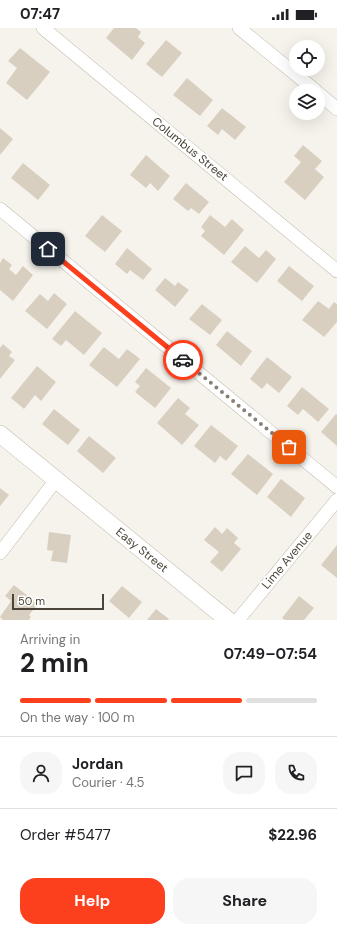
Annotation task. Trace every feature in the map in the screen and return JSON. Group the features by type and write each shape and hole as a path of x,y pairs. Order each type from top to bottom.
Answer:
{"street":[{"name":"Columbus Street","path":"42,28 337,271"},
{"path":"239,28 307,84"},
{"path":"325,99 337,109"},
{"path":"0,210 337,487"},
{"name":"Easy Street","path":"0,434 228,620"},
{"path":"0,553 56,480"},
{"name":"Lime Avenue","path":"238,620 337,500"}],"building":[{"path":"114,28 136,28 141,32 138,37 145,43 132,60 106,38"},
{"path":"166,40 182,53 162,77 146,64"},
{"path":"20,48 50,72 27,100 6,83 17,68 8,61"},
{"path":"187,78 213,100 200,116 173,95"},
{"path":"222,108 246,127 235,140 222,129 218,135 207,126"},
{"path":"0,128 13,139 0,155"},
{"path":"303,145 322,161 315,169 324,177 305,200 284,182 301,162 294,156"},
{"path":"146,155 170,176 158,191 150,183 146,188 130,175"},
{"path":"23,163 50,185 38,200 11,178"},
{"path":"186,183 209,202 199,214 191,208 188,211 173,199"},
{"path":"102,215 122,231 105,252 85,236"},
{"path":"210,215 225,227 232,219 244,230 224,255 201,236 205,231 201,227"},
{"path":"245,246 259,258 266,250 276,259 257,283 231,262"},
{"path":"127,248 152,269 143,280 130,270 127,274 115,264"},
{"path":"3,258 12,265 9,269 16,275 23,266 33,275 13,301 0,290 0,263"},
{"path":"289,266 314,286 302,301 277,281"},
{"path":"165,278 175,286 178,282 189,290 175,307 155,290"},
{"path":"54,293 67,304 47,329 25,311 40,294 48,301"},
{"path":"318,301 329,309 334,302 337,304 337,322 324,337 302,320"},
{"path":"202,304 222,320 210,335 189,319"},
{"path":"75,311 102,333 84,355 66,340 61,346 52,339"},
{"path":"227,331 252,351 241,366 216,345"},
{"path":"3,344 12,352 9,356 15,360 0,379 0,348"},
{"path":"104,347 119,359 127,349 140,359 117,387 89,365"},
{"path":"267,357 292,377 279,393 267,383 262,389 250,379"},
{"path":"37,366 56,382 41,401 35,395 24,409 11,398"},
{"path":"146,368 171,388 155,408 135,392 140,386 135,382"},
{"path":"302,387 329,409 318,422 303,409 298,415 287,406"},
{"path":"178,398 190,408 185,414 199,425 182,445 157,423"},
{"path":"54,409 80,430 68,445 42,424"},
{"path":"336,414 337,415 337,446 321,432"},
{"path":"211,425 238,446 226,461 220,456 215,463 194,446"},
{"path":"89,436 116,458 103,473 77,451"},
{"path":"248,454 273,474 257,495 231,474"},
{"path":"281,479 305,498 291,517 267,497"},
{"path":"0,488 9,495 0,506"},
{"path":"215,527 222,534 227,528 238,538 234,543 241,549 222,572 210,562 219,552 204,540"},
{"path":"49,532 71,535 67,563 51,561 53,551 47,550"},
{"path":"337,545 337,578 321,565"},
{"path":"14,585 38,604 29,615 31,617 29,620 3,620 0,617 11,601 5,596"},
{"path":"122,586 142,602 129,618 109,601"},
{"path":"299,596 314,608 304,620 285,620 282,618"},
{"path":"156,609 169,619 147,620"}],"way so far":[{"path":"183,360 289,447"}],"route":[{"path":"48,249 183,360"}]}
